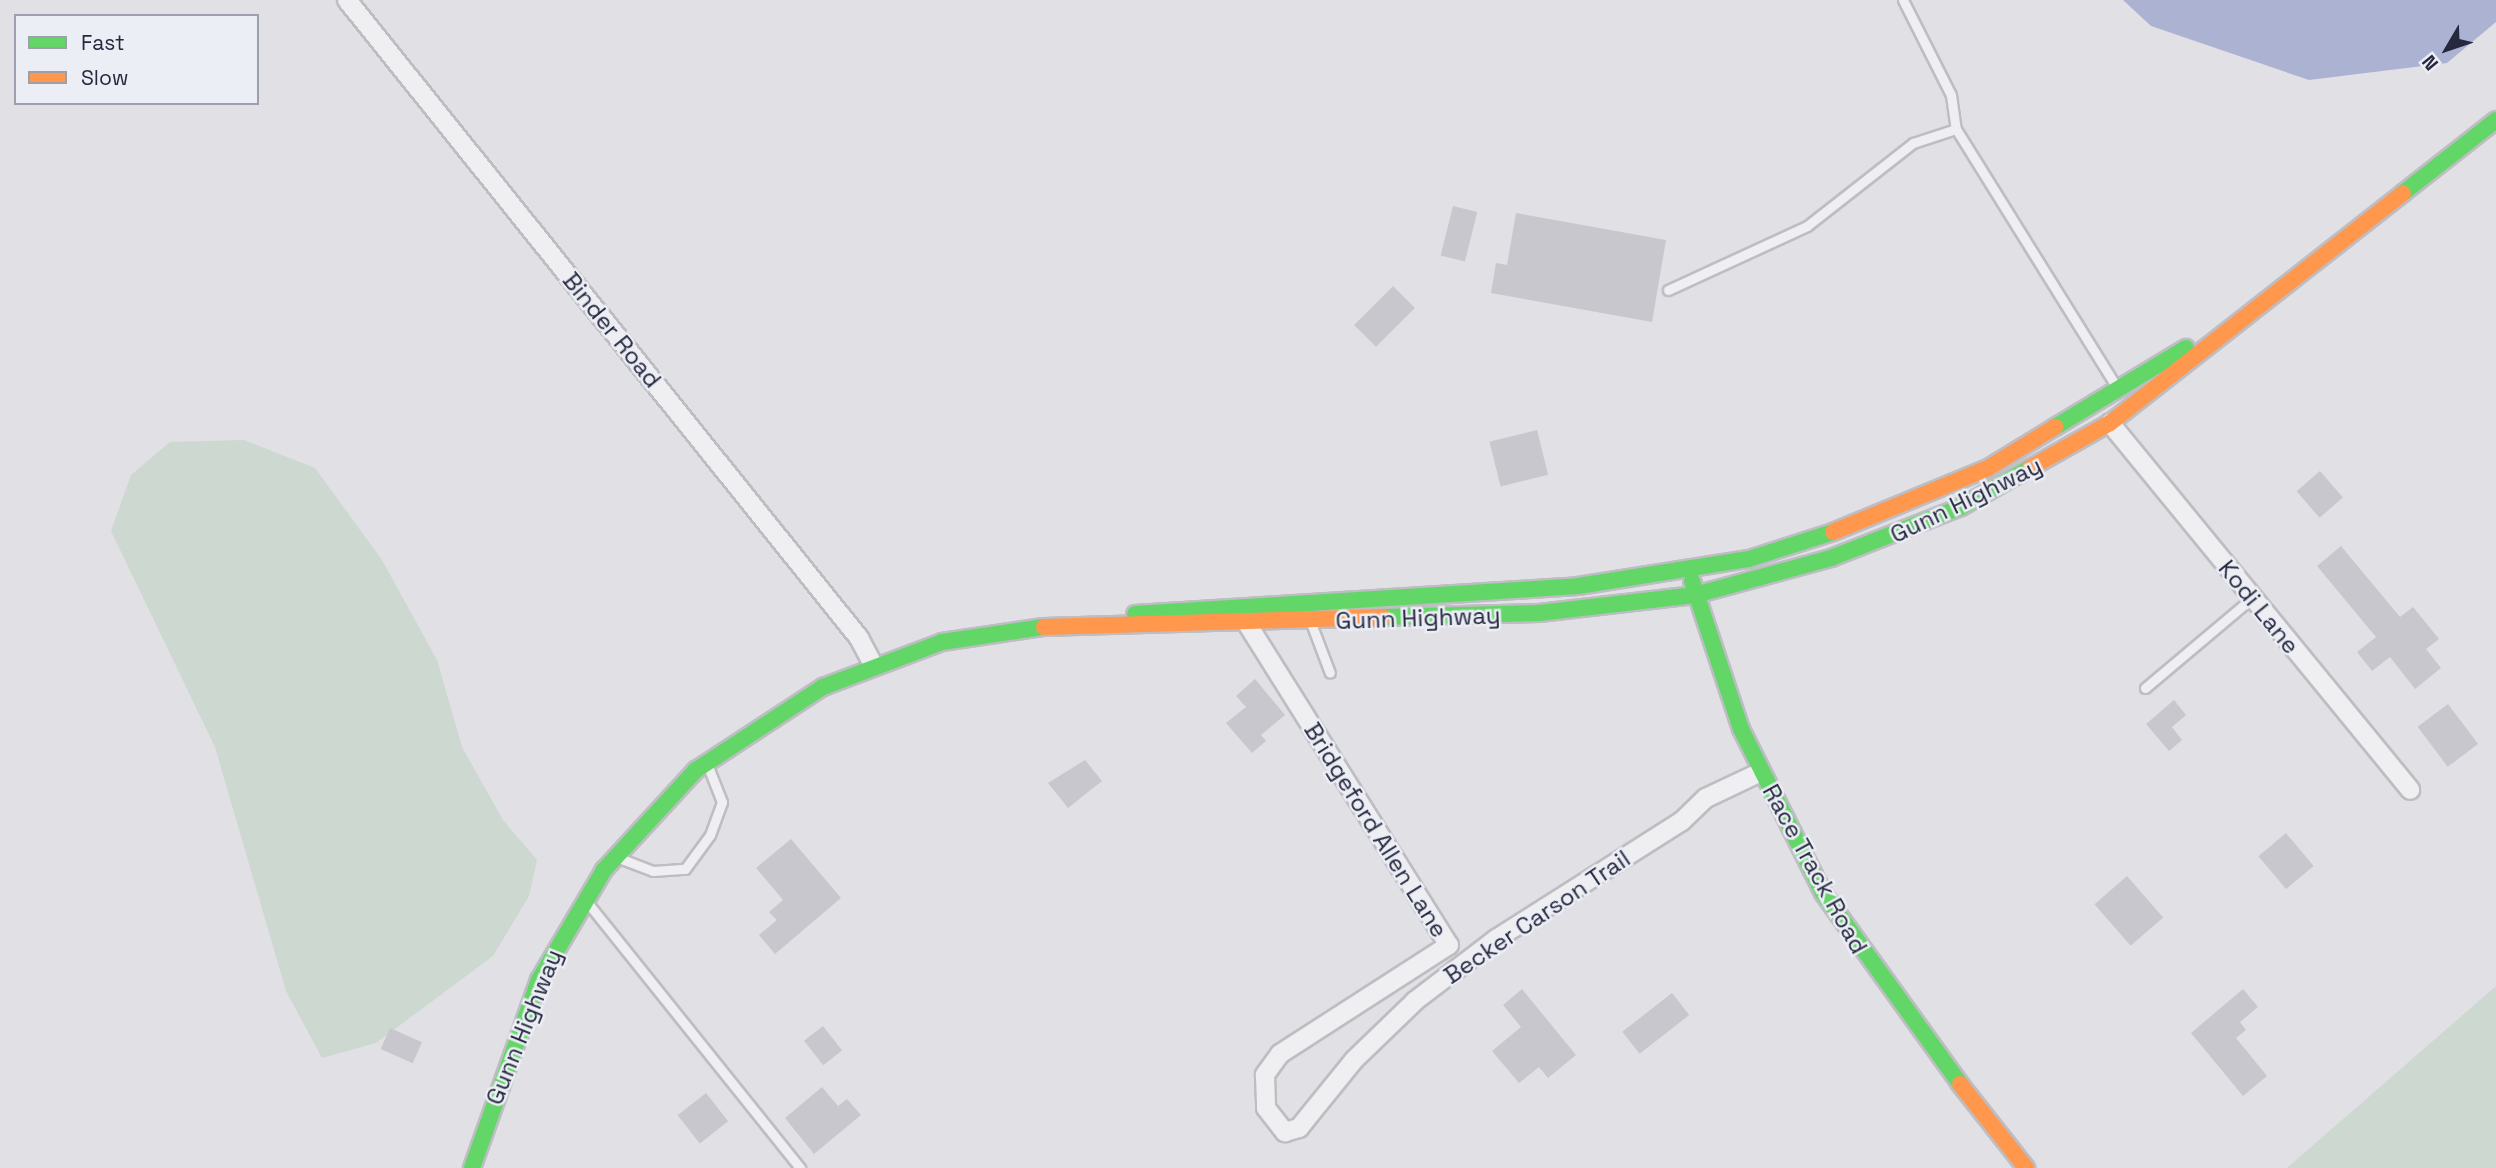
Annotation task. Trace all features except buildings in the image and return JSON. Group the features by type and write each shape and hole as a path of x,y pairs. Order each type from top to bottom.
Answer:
{"main road":[{"name":"Gunn Highway","path":"472,1168 525,1013 584,898 615,855 706,762 789,705 873,664 978,634 1076,623 1248,625 1539,613 1695,595 1793,570 1920,526 2002,487 2110,423 2237,318 2496,121"},
{"path":"1076,623 1160,611 1516,591 1690,572 1886,515 2030,446 2237,318"},
{"name":"Race Track Road","path":"1690,572 1695,595 1761,772 1860,951 2026,1168"}],"street":[{"name":"Binder Road","path":"347,0 850,628 873,664"},
{"name":"Kodi Lane","path":"2110,423 2410,790"},
{"name":"Bridgeford Allen Lane","path":"1248,625 1449,945 1280,1054 1265,1075 1272,1122"},
{"name":"Becker Carson Trail","path":"1272,1122 1284,1132 1299,1128 1354,1060 1415,1001 1496,939 1682,821 1706,798 1761,772"}],"lane":[{"path":"1903,0 1951,95 1956,129 2119,390"},
{"path":"1668,290 1807,226 1913,143 1956,129"},
{"path":"2145,688 2252,598"},
{"path":"1310,603 1311,623 1330,673"},
{"path":"615,855 653,872 685,869 710,835 722,802 706,762"},
{"path":"584,898 800,1168"}],"shaded area":[{"path":"244,440 315,468 382,560 437,660 462,747 503,820 537,860 529,896 493,956 376,1043 322,1058 286,991 215,747 111,531 131,475 170,442"},
{"path":"2496,986 2496,1168 2287,1168"}],"water":[{"path":"2123,0 2496,0 2496,22 2447,63 2309,80 2151,26"}],"traffic: fast":[{"path":"2403,193 2496,120"},
{"path":"2055,427 2186,348"},
{"path":"1383,617 1539,613 1695,595 1831,558 1961,507 2030,468"},
{"path":"1135,614 1578,586 1749,559 1833,532"},
{"path":"1692,581 1741,729 1823,893 1960,1084"},
{"path":"472,1168 539,980 604,870 696,770 823,687 942,642 1044,627"}],"traffic: slow":[{"path":"2030,468 2110,423 2403,193"},
{"path":"1833,532 1988,468 2055,427"},
{"path":"1044,627 1383,617"},
{"path":"1960,1084 2026,1168"}]}
